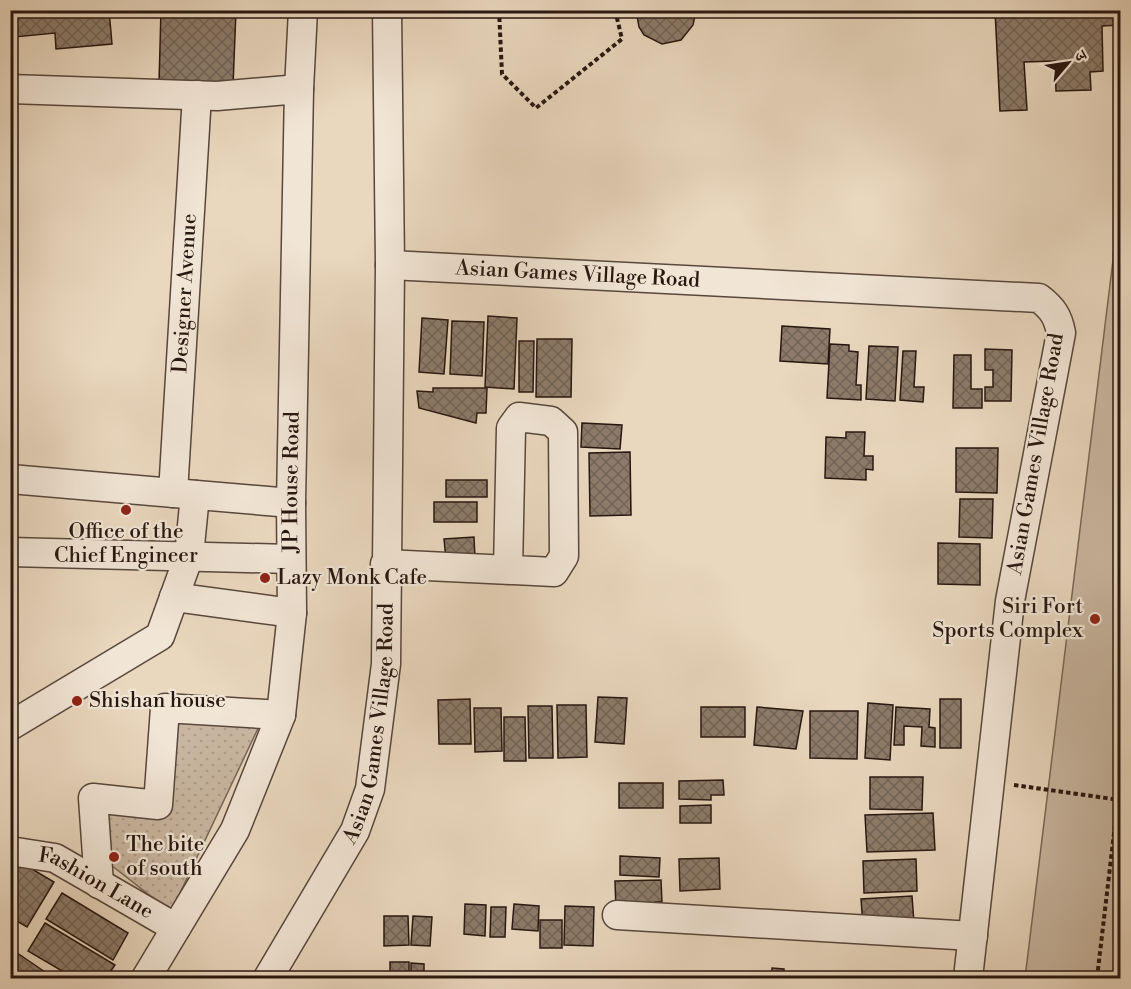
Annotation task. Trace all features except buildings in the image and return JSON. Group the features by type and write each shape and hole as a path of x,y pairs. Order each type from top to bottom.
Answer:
{"street":[{"name":"JP House Road","path":"146,978 235,830 281,715 292,613 290,559 298,89 303,10"},
{"name":"Asian Games Village Road","path":"268,978 355,831 370,789 386,664 390,265 387,10"},
{"path":"10,89 196,95 298,89"},
{"name":"Designer Avenue","path":"10,726 160,636 189,556 184,494 196,95"},
{"name":"Asian Games Village Road","path":"390,265 1039,298 1051,307 1059,320 1061,333 1010,601 968,978"},
{"path":"386,564 508,570 554,572 564,556 562,432 551,421 519,417 511,428 508,570"},
{"path":"10,479 291,503"},
{"path":"10,552 290,559"},
{"path":"174,597 292,613"},
{"path":"99,884 93,798 158,805 165,708 281,715"},
{"name":"Fashion Lane","path":"10,851 55,858 176,928"},
{"path":"617,915 973,936"}],"path":[{"path":"499,10 502,74 536,108 622,39 614,14 615,10"},
{"path":"990,782 1119,800 1097,978"}],"shaded area":[{"name":"Siri Fort Sports Complex","path":"1120,154 1120,978 1025,978 1113,260"},
{"path":"169,713 262,720 171,912 102,858 102,807 166,816"}],"place":[{"name":"Office of the Chief Engineer","path":"126,510"},
{"name":"Lazy Monk Cafe","path":"265,578"},
{"name":"Siri Fort Sports Complex","path":"1095,619"},
{"name":"Shishan house","path":"77,701"},
{"name":"The bite of south","path":"114,857"}]}
